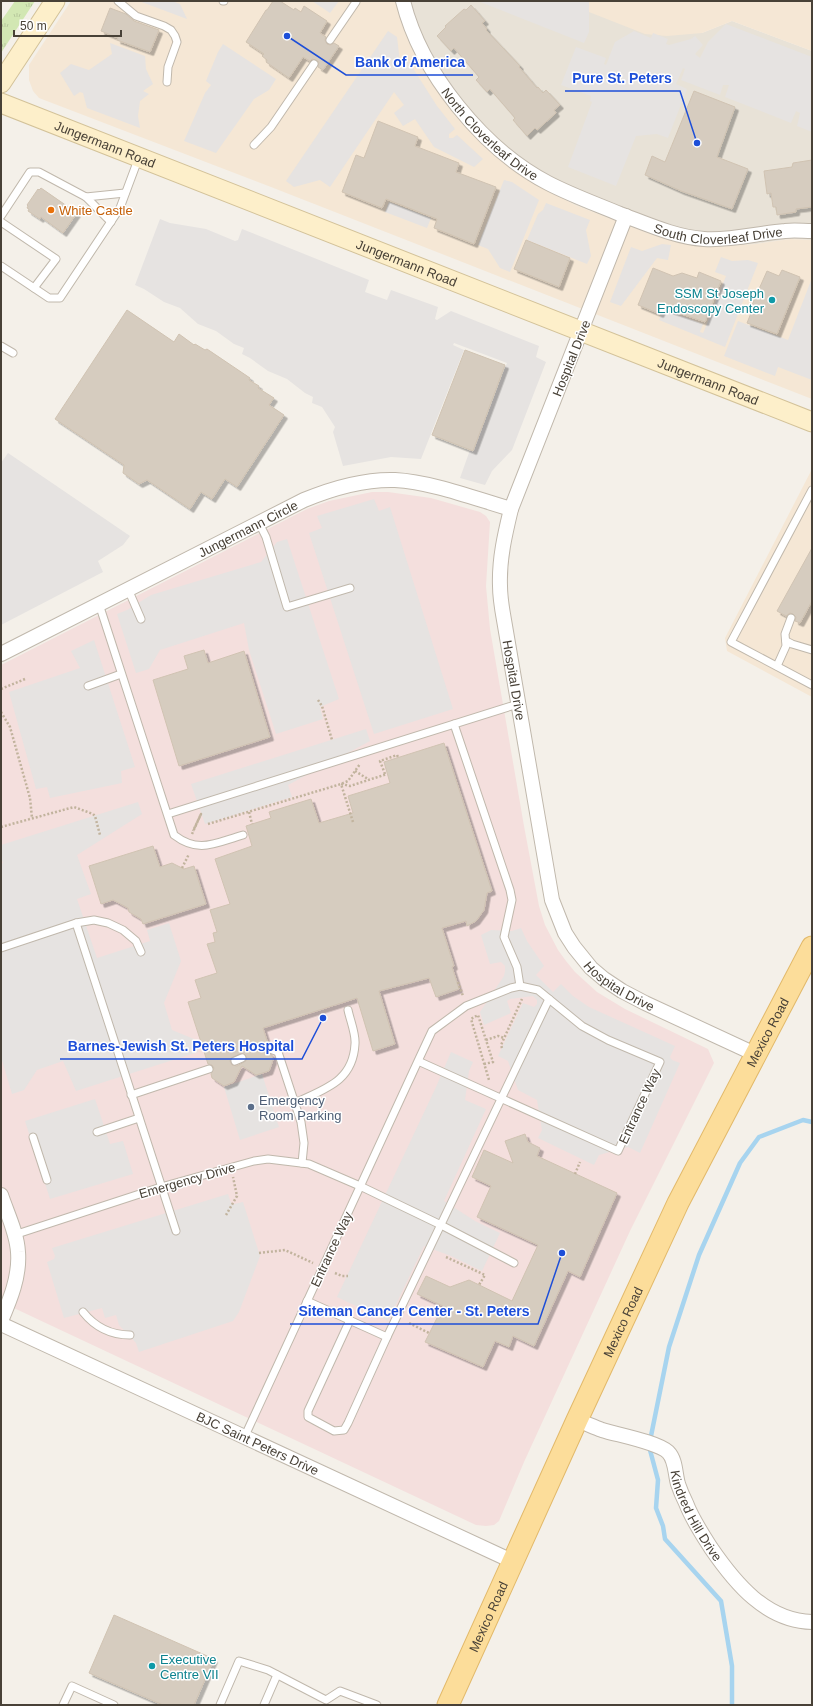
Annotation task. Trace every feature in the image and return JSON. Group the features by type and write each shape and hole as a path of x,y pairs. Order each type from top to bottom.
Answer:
{"main road":[{"name":"Mexico Road","path":"448,1705 577,1420 678,1203 812,947"}],"street":[{"path":"1,83 55,1"},
{"name":"North Cloverleaf Drive","path":"403,1 424,55 444,87 473,122 500,149 547,183 577,197 626,216"},
{"name":"Jungermann Road","path":"1,103 812,422"},
{"name":"South Cloverleaf Drive","path":"626,216 674,234 704,239 732,239 786,230 812,231"},
{"name":"Hospital Drive","path":"626,216 511,508 500,564 500,586 504,620 552,900 565,933 591,968 622,991 755,1054"},
{"name":"Jungermann Circle","path":"1,654 322,492 358,483 381,480 397,480 417,483 511,508"},
{"path":"1,1195 18,1252 17,1273 11,1299 1,1323"},
{"name":"BJC Saint Peters Drive","path":"1,1323 244,1438 514,1562"},
{"name":"Kindred Hill Drive","path":"577,1420 655,1446 668,1453 673,1461 678,1483 694,1521 727,1571 743,1590 772,1611 787,1618 804,1622 812,1622"}],"lane":[{"path":"118,1 136,16 164,26 171,30 175,36 177,42 176,49 168,67 167,82"},
{"path":"330,40 356,2"},
{"path":"254,145 271,127 314,64"},
{"path":"1,266 49,298 60,298 120,208 139,157"},
{"path":"1,216 30,172 39,172 86,197 111,222"},
{"path":"86,197 125,193"},
{"path":"1,222 56,259 34,288"},
{"path":"1,346 13,353"},
{"path":"812,490 731,642 812,685"},
{"path":"259,523 266,537 287,607 350,588"},
{"path":"128,589 141,618"},
{"path":"98,604 174,835 190,845 206,845 243,835"},
{"path":"777,666 786,646 786,628 791,618"},
{"path":"786,641 812,650"},
{"path":"88,686 122,674"},
{"path":"168,814 518,704"},
{"path":"454,724 510,890 512,900 504,937 517,967 520,986"},
{"path":"1,948 76,923 94,920 108,923 123,930 136,941 141,952"},
{"path":"76,923 176,1231"},
{"name":"Entrance Way","path":"244,1438 418,1060 432,1031 466,1006 511,988 520,986 538,990 582,1026 608,1040 660,1062 618,1151 418,1060"},
{"path":"350,1320 308,1411 308,1417 334,1430 344,1430 348,1423 387,1337 549,998"},
{"path":"295,1103 336,1083 350,1066 355,1043 348,1010"},
{"path":"270,1049 278,1052 301,1122 304,1143 302,1163"},
{"path":"235,1061 242,1058"},
{"path":"131,1095 209,1069"},
{"path":"97,1132 139,1118"},
{"path":"33,1137 47,1180"},
{"name":"Emergency Drive","path":"14,1236 161,1187 254,1161 268,1159 308,1164 360,1186 441,1225 514,1263"},
{"path":"307,1301 387,1337"},
{"path":"83,1312 89,1320 99,1327 118,1335 130,1335"},
{"path":"220,1705 239,1661 268,1670 325,1702 340,1691 376,1705"},
{"path":"264,1705 277,1675"},
{"path":"63,1705 72,1686 114,1705"}],"path":[{"path":"1,689 25,679"},
{"path":"318,700 322,706 332,740"},
{"path":"1,712 10,727 19,766 30,798 32,818"},
{"path":"341,784 350,786 386,774 380,761 397,755 398,757"},
{"path":"208,824 341,784 348,781 361,762"},
{"path":"355,771 369,779"},
{"path":"341,784 353,822"},
{"path":"1,827 66,808 81,808 95,816 100,835"},
{"path":"249,812 252,824"},
{"path":"191,837 201,814 193,831"},
{"path":"182,868 189,854"},
{"path":"458,982 463,996"},
{"path":"502,1048 501,1045 522,999"},
{"path":"484,1064 493,1062 478,1015 471,1019 484,1064 489,1080"},
{"path":"486,1040 498,1036 504,1038"},
{"path":"574,1174 580,1162"},
{"path":"226,1214 238,1196 233,1176"},
{"path":"259,1253 285,1250 313,1263"},
{"path":"446,1257 485,1275 480,1285"},
{"path":"335,1273 342,1276 348,1276"},
{"path":"409,1323 429,1333"}],"shaded area":[{"path":"71,1 398,1 489,148 511,167 541,187 575,205 645,232 686,244 712,247 756,244 790,239 812,240 812,399 271,187 39,98 33,91 29,80 29,65"},
{"path":"139,1 172,1 180,4 187,19"},
{"path":"312,1 339,1 330,13"},
{"path":"398,1 561,1 702,33 732,21 812,51 812,240 790,239 756,244 712,247 686,244 645,232 575,205 541,187 511,167 489,148"},
{"path":"478,1 589,1 589,32 584,43"},
{"path":"561,1 812,1 812,51 732,21 702,33 667,36 645,34"},
{"path":"726,24 812,57 812,132 797,126 800,113 796,111 791,123 725,97 729,85 723,85 720,95 681,80 685,69 683,68 676,84 687,89 668,138 657,134 636,136 616,186 568,167 592,102 590,101 591,96 561,85 576,47 606,58 604,64 606,65 615,42 634,31 651,38 653,33 668,39 666,44 669,45 691,39 695,36 703,45 695,54 700,58 708,42"},
{"path":"388,31 397,37 400,62 402,63 407,59 437,106 455,129 449,134 449,138 453,138 457,135 483,159 474,167 434,147 415,119 403,126 394,113 404,105 394,92 330,187 320,180 294,187 286,181"},
{"path":"110,43 145,56 146,69 153,84 143,91 149,94 140,101 138,116 140,128 87,108 83,93 80,92 74,96 60,73 71,64 89,70 112,54"},
{"path":"223,44 276,79 269,90 254,99 216,153 184,141 205,93 211,85 206,81 218,52"},
{"path":"504,180 512,182 539,200 510,272 500,268 488,249 478,245"},
{"path":"389,202 431,218 427,228 385,212"},
{"path":"546,203 590,220 586,230 591,256 587,264 527,240 538,214 543,210"},
{"path":"160,219 170,223 206,229 235,241 238,240 242,229 369,280 365,292 387,300 391,290 438,307 435,319 437,320 451,311 539,346 536,357 546,362 512,450 492,471 485,485 460,478 470,450 473,451 507,363 454,343 453,345 464,350 421,459 391,457 343,466 333,432 335,427 322,407 312,403 313,397 305,393 287,379 268,371 242,354 244,348 234,344 216,331 198,324 180,308 164,302 135,285"},
{"path":"662,244 671,245 668,260 657,258 621,306 610,302 631,247 642,251"},
{"path":"721,257 732,261 748,260 758,263 725,347 659,320 663,309 703,324 700,332 703,333 726,276 715,272"},
{"path":"812,278 812,380 778,367 775,376 724,356 738,321 788,340"},
{"path":"8,453 130,536 123,545 98,561 103,572 1,625 1,463"},
{"path":"812,469 812,697 727,651 725,638"},
{"path":"372,492 388,492 431,498 480,512 486,516 490,522 486,586 490,629 524,826 539,906 545,925 558,950 566,961 575,972 597,992 625,1009 708,1049 714,1063 630,1231 524,1462 499,1521 494,1525 486,1526 476,1525 1,1302 1,665 307,509 329,501"},
{"path":"374,499 379,511 390,507 453,709 374,734 309,533 322,528 317,516"},
{"path":"287,539 339,699 320,707 323,719 276,734 249,650 244,623 160,650 149,669 136,673 117,614 127,610 151,595 261,562 277,542"},
{"path":"94,640 135,767 121,771 122,783 50,798 47,787 36,789 9,692 80,668 71,651"},
{"path":"366,729 370,741 288,785 292,797 205,824 191,784"},
{"path":"138,802 142,814 77,855 91,894 77,899 97,958 150,941 147,930 169,923 181,961 164,1003 172,1030 194,1039 198,1052 76,1091 63,1061 37,1070 24,1090 12,1094 1,1057 1,864 3,863 1,858 1,845"},
{"path":"521,928 527,941 544,966 536,975 553,992 561,984 573,996 589,1007 675,1046 670,1057 672,1060 680,1063 640,1153 628,1147 599,1155 594,1165 538,1138 542,1130 537,1100 518,1090 508,1061 498,1056 523,1003 534,1007 537,1004 537,1000 533,996 510,999 507,1001 511,1013 484,1025 480,1012 504,976 505,971 505,966 501,962 490,964 481,935 491,930 512,931"},
{"path":"451,1052 473,1062 469,1071 465,1100 486,1109 444,1201 475,1221 500,1233 482,1271 451,1256 424,1246 388,1321 337,1297"},
{"name":"Emergency Room Parking","path":"262,1074 279,1127 240,1140 224,1087"},
{"path":"95,1099 110,1144 123,1141 133,1174 50,1199 25,1121"},
{"path":"228,1194 231,1203 234,1204 243,1202 260,1256 239,1312 233,1321 139,1352 136,1343 119,1325 116,1315 105,1318 102,1308 64,1318 47,1262 54,1259 55,1256 52,1248"}],"green space":[{"path":"15,1 35,1 1,53 1,21"}],"building":[{"path":"273,1 280,1 294,10 295,8 301,12 304,6 327,21 320,33 326,37 325,40 327,44 330,45 334,43 339,46 323,70 318,67 319,62 316,60 312,59 310,61 303,57 289,78 266,62 267,60 262,56 264,54 246,42"},
{"path":"471,5 485,21 482,23 487,29 486,30 520,66 519,67 537,88 538,87 543,93 546,90 560,105 554,110 556,113 537,130 535,128 527,136 513,120 515,118 490,89 487,92 476,80 479,77 454,48 451,51 437,36 446,27 445,26 464,9 466,10"},
{"path":"110,8 126,14 134,21 159,30 150,52 117,40 118,38 101,31"},
{"path":"694,91 735,107 717,157 748,169 732,209 681,191 645,175 652,156 665,162"},
{"path":"378,121 418,137 415,146 459,163 456,172 496,187 474,244 434,228 437,219 386,199 382,208 342,192 356,155 364,158"},
{"path":"812,160 812,207 796,209 796,212 777,215 776,207 773,207 771,193 767,194 764,171 792,167 793,163"},
{"name":"White Castle","path":"41,188 77,213 63,233 41,217 40,219 28,211 29,209 27,208 27,205 38,189 39,190"},
{"path":"526,240 570,258 559,287 514,269"},
{"path":"653,268 673,276 682,273 697,278 699,272 721,281 705,322 663,308 660,314 638,305"},
{"name":"SSM St Joseph Endoscopy Center","path":"782,270 800,277 777,334 747,323 753,308 751,307 767,271 779,276"},
{"path":"127,310 174,342 179,334 194,345 195,344 205,350 207,349 250,378 249,380 259,386 258,388 274,398 269,405 284,415 237,487 225,479 212,499 201,492 190,509 147,480 139,484 123,473 124,465 55,419"},
{"path":"465,350 505,365 473,451 432,435"},
{"path":"812,548 812,601 800,623 795,621 796,617 793,614 790,613 786,616 777,611"},
{"path":"204,650 208,663 244,651 270,737 179,766 153,680 188,669 184,656"},
{"path":"444,743 492,891 487,893 484,910 476,921 467,926 466,921 442,928 454,966 452,967 459,989 436,997 429,978 379,991 395,1044 373,1051 357,998 263,1028 268,1044 265,1050 272,1055 273,1060 269,1071 256,1075 242,1066 234,1082 224,1086 212,1078 211,1074 214,1068 212,1065 208,1064 188,1002 201,998 195,980 217,973 207,944 215,942 213,933 217,932 210,910 230,904 215,859 252,846 246,826 271,818 269,812 311,799 319,823 353,813 348,796 390,783 384,762","holes":["242,1053 246,1056 246,1061 237,1066 232,1065 230,1061 231,1058"]},
{"path":"153,846 160,867 172,863 184,869 194,866 206,904 143,924 141,919 129,912 128,908 113,900 101,904 89,866"},
{"path":"525,1134 528,1142 540,1148 537,1156 617,1193 580,1277 568,1271 534,1346 513,1336 509,1347 495,1341 483,1367 425,1342 443,1306 417,1294 426,1276 450,1287 469,1280 512,1301 538,1245 477,1217 491,1186 472,1177 484,1150 513,1163 505,1141"},
{"name":"Executive Centre VII","path":"114,1615 214,1659 194,1705 163,1705 89,1673"}],"waterway":[{"path":"651,1436 669,1347 699,1255 740,1163 759,1137 803,1120 812,1122"},
{"path":"650,1450 658,1480 656,1508 663,1526 665,1539 721,1601 732,1666 732,1705"}],"place":[{"name":"Bank of America","path":"287,36"},
{"name":"Pure St. Peters","path":"697,143"},
{"name":"White Castle","path":"51,210"},
{"name":"SSM St Joseph Endoscopy Center","path":"772,300"},
{"name":"Barnes-Jewish St. Peters Hospital","path":"323,1018"},
{"name":"Emergency Room Parking","path":"251,1107"},
{"name":"Siteman Cancer Center - St. Peters","path":"562,1253"},
{"name":"Executive Centre VII","path":"152,1666"}]}
